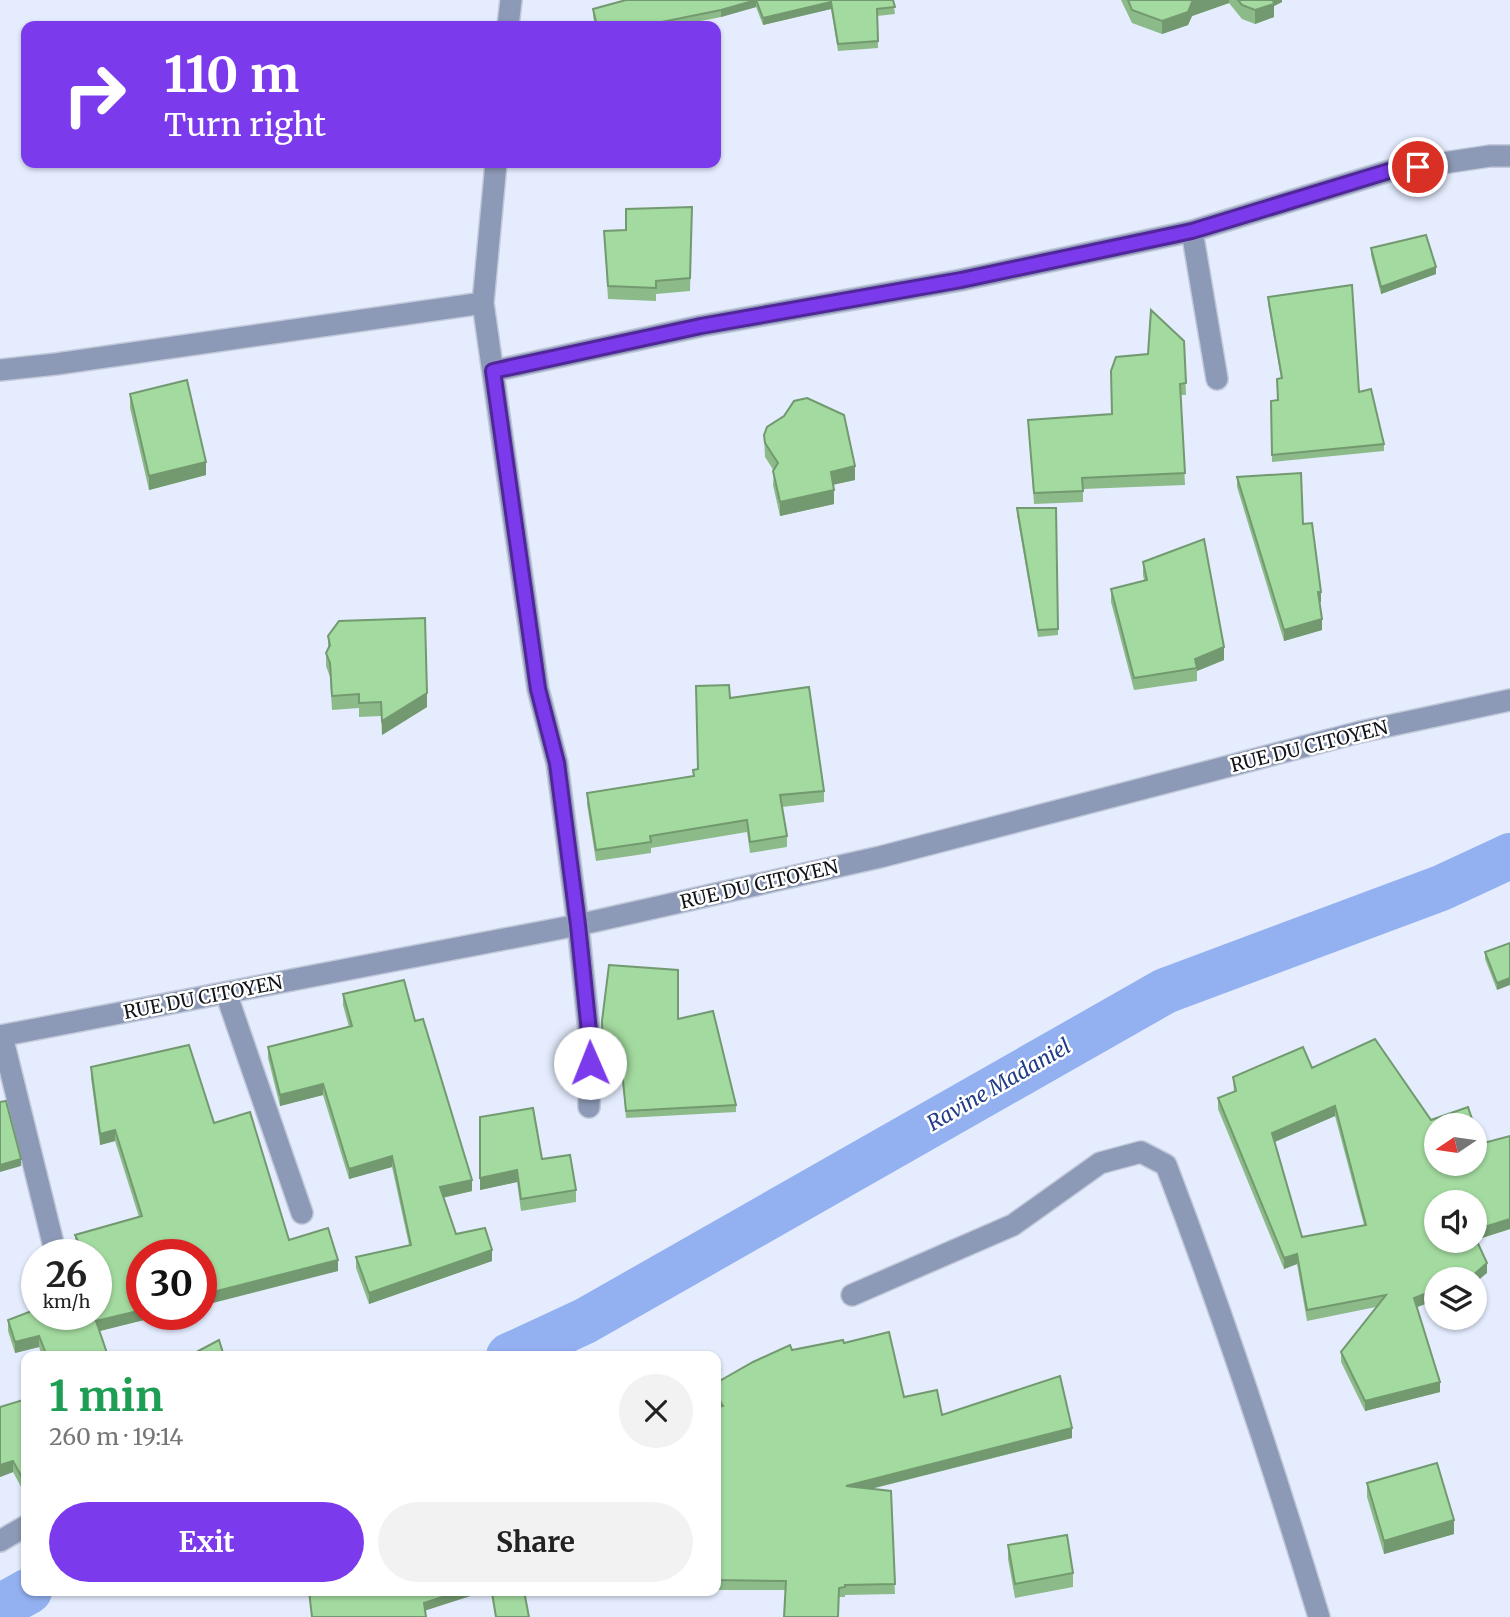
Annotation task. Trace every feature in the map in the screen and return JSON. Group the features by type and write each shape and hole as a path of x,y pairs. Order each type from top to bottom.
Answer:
{"street":[{"path":"509,21 511,0"},
{"path":"493,371 701,326 961,280 1192,231 1389,171 1490,156 1510,156"},
{"path":"496,168 482,303 538,689 557,763 590,1041 589,1107"},
{"path":"1192,231 1217,379"},
{"path":"0,370 482,303"},
{"name":"RUE DU CITOYEN","path":"1,1036 578,925 880,857 1360,732 1510,700"},
{"path":"226,993 302,1213"},
{"path":"1,1036 52,1239"},
{"path":"852,1295 1013,1225 1100,1163 1141,1152 1166,1165 1272,1461 1319,1617"},
{"path":"0,1541 21,1529"}],"building":[{"path":"626,0 756,0 667,21 596,21 593,9"},
{"path":"756,0 893,0 895,7 877,9 878,41 838,44 831,2 763,18"},
{"path":"1128,0 1198,0 1192,2 1188,12 1162,21 1132,10"},
{"path":"1238,0 1273,0 1274,4 1255,10 1242,5"},
{"path":"692,207 690,278 656,281 656,288 608,286 604,231 626,230 626,209"},
{"path":"1426,235 1436,267 1381,287 1371,248"},
{"path":"1352,285 1359,392 1371,389 1384,444 1272,455 1271,401 1278,400 1277,379 1282,378 1268,297"},
{"path":"1151,310 1184,341 1186,383 1180,384 1185,473 1082,478 1083,491 1034,493 1028,420 1112,414 1111,371 1116,357 1148,354"},
{"path":"187,380 206,462 149,476 130,394"},
{"path":"807,398 844,415 855,466 831,472 834,490 780,502 773,471 778,463 765,443 764,435 767,427 784,416 794,401"},
{"path":"1301,473 1303,524 1312,523 1322,619 1284,630 1237,477"},
{"path":"1017,508 1056,508 1058,629 1038,630"},
{"path":"1204,539 1224,647 1195,659 1197,668 1134,678 1111,589 1147,580 1143,562"},
{"path":"425,618 427,693 382,721 381,702 359,703 359,694 332,696 330,663 326,653 330,645 328,636 339,621"},
{"path":"729,685 730,698 809,687 824,791 780,795 787,836 750,842 747,820 650,836 651,842 596,850 587,793 694,776 693,770 698,769 696,686"},
{"path":"1510,943 1510,978 1497,983 1485,952"},
{"path":"609,965 678,970 678,1019 713,1011 736,1105 626,1111 620,1050 603,1047 602,1021"},
{"path":"404,980 415,1021 423,1019 472,1180 440,1187 456,1234 485,1228 492,1250 369,1293 356,1257 411,1245 392,1156 349,1169 323,1084 280,1095 268,1047 352,1026 343,994"},
{"path":"1375,1039 1426,1113 1424,1113 1424,1176 1488,1176 1488,1142 1510,1136 1510,1219 1487,1226 1487,1190 1424,1190 1424,1253 1482,1253 1487,1263 1482,1267 1424,1267 1424,1294 1414,1298 1440,1382 1365,1401 1341,1352 1386,1295 1307,1310 1297,1254 1284,1258 1218,1098 1236,1091 1233,1077 1303,1047 1312,1068","holes":["1335,1106 1366,1225 1302,1237 1272,1133"]},
{"path":"189,1045 214,1123 250,1112 289,1240 328,1228 338,1260 217,1291 217,1239 126,1239 126,1314 112,1317 112,1239 77,1239 75,1235 142,1216 115,1130 100,1134 91,1067"},
{"path":"6,1101 21,1159 0,1165 0,1102"},
{"path":"1468,1107 1470,1113 1451,1113"},
{"path":"533,1108 542,1159 570,1155 576,1190 521,1199 517,1170 480,1178 480,1117"},
{"path":"21,1315 21,1330 99,1330 106,1351 45,1351 39,1336 15,1342 8,1320"},
{"path":"889,1332 904,1397 937,1390 942,1415 1060,1376 1072,1428 846,1486 891,1491 895,1584 845,1585 839,1588 838,1617 784,1617 786,1581 721,1580 721,1380 790,1345 792,1350 843,1340 844,1343"},
{"path":"219,1340 222,1351 198,1351"},
{"path":"21,1401 21,1476 13,1461 0,1465 0,1407"},
{"path":"1437,1463 1454,1520 1384,1541 1367,1483"},
{"path":"1067,1535 1073,1573 1015,1584 1008,1545"},
{"path":"310,1596 446,1596 424,1603 426,1617 312,1617"},
{"path":"492,1596 525,1596 529,1617 496,1617"}],"waterway":[{"name":"Ravine Madaniel","path":"520,1351 585,1321 1165,991 1441,888 1510,856"},
{"name":"Ravine Madaniel","path":"0,1607 21,1595"}],"route":[{"path":"590,1063 578,925 557,763 538,689 493,371 701,326 961,280 1192,231 1389,171 1418,167"}]}
